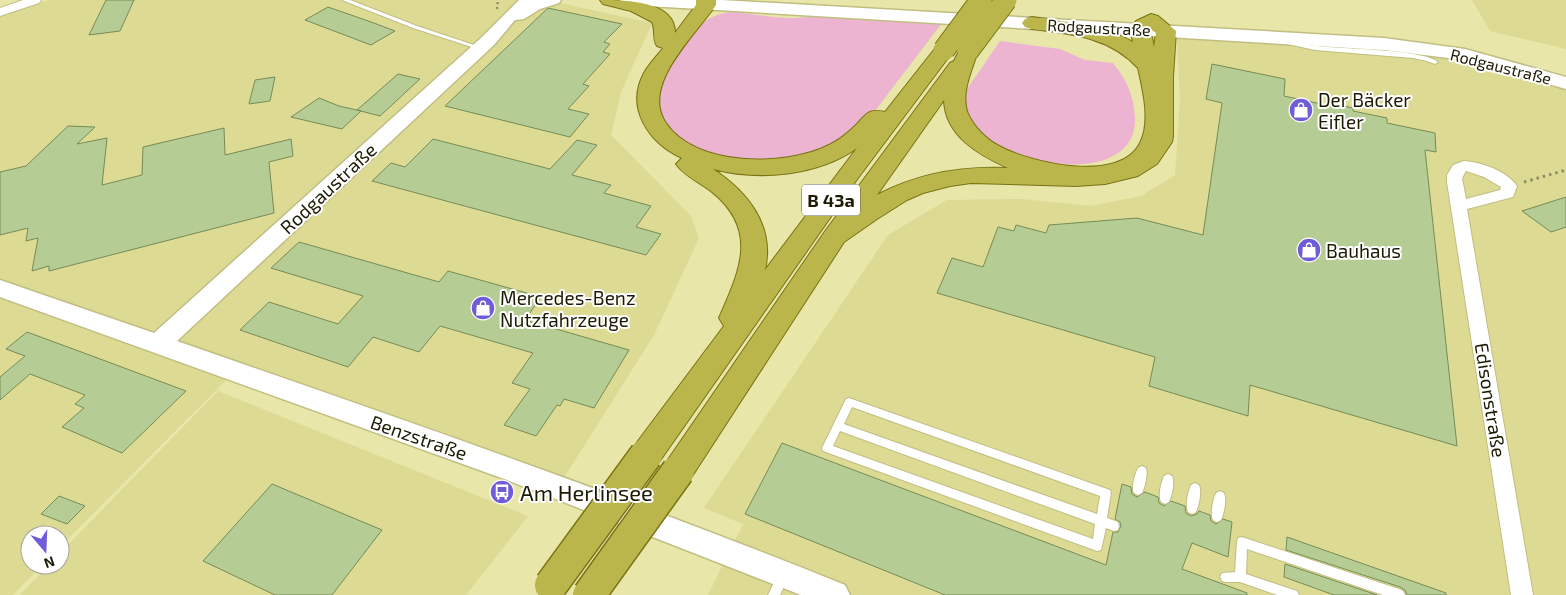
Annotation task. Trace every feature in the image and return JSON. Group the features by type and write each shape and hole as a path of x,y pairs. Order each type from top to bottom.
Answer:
{"highway":[{"path":"610,0 638,7 661,19 665,29 664,42"},
{"name":"B 43a","path":"547,590 850,173 981,0"},
{"name":"B 43a","path":"589,595 678,472 835,236 1006,0"},
{"path":"696,2 664,42 643,75 635,99 638,118 649,137 662,148 716,181 734,198 745,214 753,237 755,252 752,269 721,352"},
{"path":"696,2 648,85 647,102 649,114 654,123 672,143 680,149 700,158 722,164 741,167 766,167 796,163 831,153 862,133 944,50"},
{"path":"1032,23 1105,36 1127,46 1140,56 1148,66"},
{"path":"968,51 955,86 956,113 964,128 977,143 996,156 1021,166 1055,173 1086,174 1114,170 1136,161 1150,147 1154,135 1155,95 1148,66 1152,27"},
{"path":"835,236 863,215 900,192 953,176 988,174 1098,178 1124,172 1138,166 1153,155 1160,142 1152,27"}],"main road":[{"name":"Rodgaustraße","path":"788,0 1418,48 1472,57 1566,83"},
{"name":"Rodgaustraße","path":"696,2 1032,23 1408,36 1473,46 1566,71"}],"street":[{"path":"0,12 35,0"},
{"name":"Rodgaustraße","path":"157,345 480,48 528,0"},
{"name":"Rodgaustraße","path":"499,30 534,6 553,0"},
{"name":"Rodgaustraße","path":"628,0 696,2"},
{"name":"Edisonstraße","path":"1509,186 1492,173 1472,166 1462,167 1454,175 1522,595"},
{"path":"1459,206 1507,193 1509,186"},
{"name":"Benzstraße","path":"0,288 516,472 779,584 835,595"}],"lane":[{"path":"345,0 415,27 480,48"},
{"path":"1263,37 1308,48 1392,53 1422,57 1435,62"},
{"path":"849,402 1106,493 1097,546 827,448 838,426 849,402"},
{"path":"838,426 1114,526"},
{"path":"1138,490 1142,471"},
{"path":"1165,499 1168,479"},
{"path":"1192,509 1195,488"},
{"path":"1217,517 1220,496"},
{"path":"1240,577 1242,542 1399,595"},
{"path":"1226,577 1240,577 1293,595"}],"path":[{"path":"1509,186 1566,170"}],"shaded area":[{"path":"49,0 556,0 564,4 652,23 621,92 611,135 691,216 699,238 654,335 565,476 242,364 70,537 70,525 20,525 20,575 32,575 13,595 0,595 0,16"},
{"path":"1472,0 1566,0 1566,49 1490,31"},
{"path":"730,12 780,18 811,16 942,23 859,132 827,152 765,164 697,152 658,123 658,74 689,35 698,27 718,15"},
{"path":"1177,39 1348,46 1466,61 1566,90 1566,595 708,595 743,524 704,508 888,235 947,200 1021,199 1091,206 1141,196 1175,175 1180,99"},
{"path":"1000,41 1060,49 1085,60 1113,63 1126,82 1133,103 1135,118 1128,144 1107,159 1078,164 1045,162 1013,152 986,136 969,114 967,89"},
{"path":"218,391 528,516 466,595 20,595 39,575 70,575 70,543"}],"building":[{"path":"106,0 134,0 120,31 89,35"},
{"path":"328,7 395,31 371,45 305,20"},
{"path":"548,8 622,24 604,42 610,44 603,52 610,54 583,84 589,86 568,109 589,114 570,137 445,106"},
{"path":"1212,64 1285,79 1284,96 1326,105 1326,102 1353,108 1353,111 1387,118 1387,123 1435,133 1436,152 1425,150 1457,446 1250,385 1248,416 1149,386 1155,357 937,293 952,258 983,267 998,227 1014,231 1016,225 1046,233 1049,225 1137,218 1203,235 1222,103 1206,99"},
{"path":"398,74 420,79 380,116 357,110"},
{"path":"275,77 270,101 249,104 255,80"},
{"path":"319,98 339,106 361,111 342,129 291,117"},
{"path":"68,126 95,127 77,144 107,138 102,185 142,175 143,147 224,128 225,155 291,139 293,156 269,162 274,213 49,271 49,266 32,271 38,238 26,241 28,228 0,235 0,172 26,166"},
{"path":"433,139 550,169 577,140 597,145 572,175 611,185 604,193 651,206 636,227 661,234 646,255 372,181 391,163 405,167"},
{"path":"1566,197 1566,227 1551,232 1522,211"},
{"path":"299,242 439,282 448,271 541,297 525,320 629,350 594,408 564,399 560,406 557,405 536,436 504,425 530,389 512,383 533,353 440,326 419,352 373,337 348,367 240,330 269,302 338,324 363,296 271,268"},
{"path":"27,332 186,391 122,453 62,427 84,408 75,404 85,395 30,374 0,400 0,377 25,356 6,349"},
{"path":"782,443 1106,565 1113,532 1118,532 1121,526 1120,522 1115,519 1122,484 1131,487 1132,494 1137,497 1145,492 1158,497 1159,503 1164,506 1171,501 1185,506 1186,513 1191,516 1199,511 1210,515 1211,521 1216,524 1223,519 1232,522 1228,557 1192,543 1182,569 1247,593 1247,595 945,595 745,514"},
{"path":"272,484 382,530 332,595 275,595 203,561"},
{"path":"59,496 85,506 67,524 41,514"},
{"path":"1287,537 1446,593 1446,595 1407,595 1405,590 1400,587 1286,550"},
{"path":"1285,564 1377,595 1334,595 1284,577"}],"place":[{"name":"Der Bäcker Eifler","path":"1301,110"},
{"name":"Bauhaus","path":"1309,250"},
{"name":"Mercedes-Benz Nutzfahrzeuge","path":"483,308"},
{"name":"Am Herlinsee","path":"502,492"}]}
